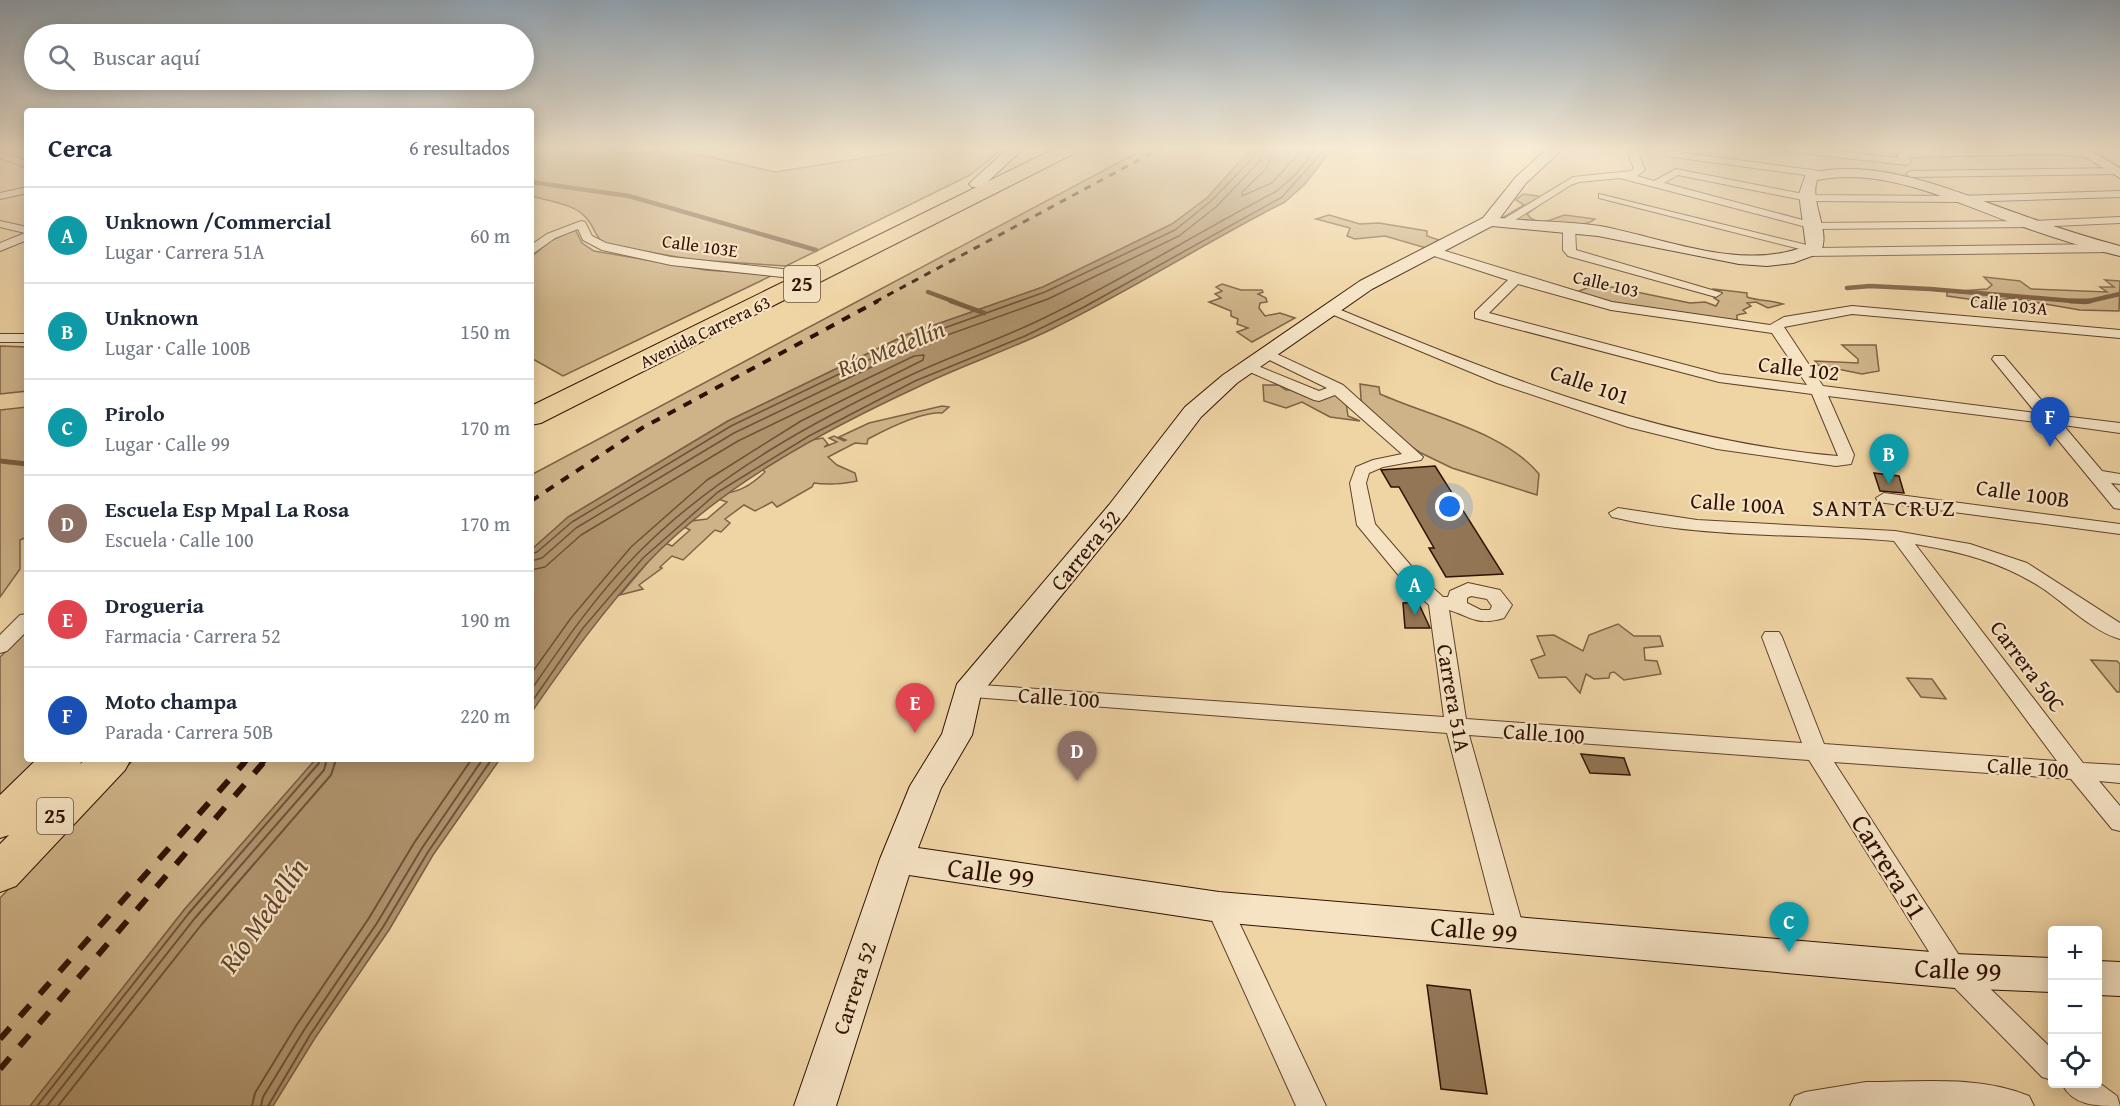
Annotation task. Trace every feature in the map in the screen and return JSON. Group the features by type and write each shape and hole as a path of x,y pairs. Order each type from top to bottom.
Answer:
{"highway":[{"name":"Avenida Carrera 63","path":"534,398 944,200"},
{"name":"Avenida Carrera 63","path":"534,416 967,200"},
{"name":"25","path":"0,821 60,762"},
{"name":"25","path":"0,873 108,762"}],"main road":[{"name":"Carrera 52","path":"815,1106 897,859 926,786 957,735 967,691 1105,526 1193,412 1257,359 1366,285 1432,251 1496,222 1509,200"},
{"path":"1496,222 1598,231 1731,258 1758,260 1807,252 1816,239 1808,200"},
{"path":"1962,200 2031,224 2115,249"},
{"name":"Calle 99","path":"897,859 1219,907 1955,971 2048,975"},
{"path":"2102,978 2120,979"}],"street":[{"path":"1496,222 1537,200"},
{"path":"1616,200 1807,252 2115,249"},
{"path":"1711,200 1814,226 2031,224 2120,220"},
{"path":"0,224 24,229"},
{"name":"Calle 103E","path":"534,250 551,236 581,224 587,238 613,249 703,266 791,274"},
{"path":"1569,228 1569,250 1572,253 1716,293"},
{"path":"0,247 24,237"},
{"name":"Calle 103","path":"1432,251 1516,279 1611,306 1781,326 1852,310 1895,312"},
{"name":"Calle 102","path":"1516,279 1480,315 1719,378 2120,428"},
{"name":"Calle 101","path":"1330,311 1461,363 1593,411 1666,433 1702,442 1845,461 1846,455 1819,392"},
{"name":"Calle 103A","path":"1895,312 2120,334"},
{"path":"1781,326 1819,392"},
{"path":"0,338 24,338"},
{"path":"1257,359 1338,388"},
{"path":"1257,359 1319,397 1338,388"},
{"path":"1999,359 2099,476 2120,504"},
{"name":"Carrera 51A","path":"1338,388 1415,457 1379,463 1362,470 1358,483 1366,525 1405,570 1448,604 1456,726 1512,933"},
{"path":"2099,476 2120,479"},
{"name":"Calle 100B","path":"1884,498 2120,529"},
{"name":"Calle 100A","path":"1618,513 1665,523 1900,537 1959,546 2004,560 2024,569 2120,632"},
{"name":"Carrera 50C","path":"1900,537 2076,770 2120,822"},
{"path":"0,646 24,623"},
{"name":"Carrera 51","path":"1772,637 1817,754 1955,971 2048,1063"},
{"name":"Calle 100","path":"967,691 1817,754 2120,774"},
{"path":"1219,907 1311,1106"},
{"path":"2083,1088 2107,1106"},
{"path":"1805,1106 1866,1096 1960,1096 2019,1106"}],"shaded area":[{"path":"545,200 920,200 786,266 694,260 605,244 583,215 562,204"},
{"path":"1049,200 1205,200 1172,224 1043,287 906,335 728,421 568,517 534,547 534,473"},
{"path":"1516,200 1545,201 1527,214 1536,221 1546,221 1565,215 1595,219 1587,223 1564,226 1523,223 1502,218 1524,205"},
{"path":"1329,215 1360,224 1379,223 1427,231 1427,236 1439,240 1426,248 1385,236 1355,239 1347,236 1350,228 1316,219"},
{"path":"575,229 582,243 594,251 706,270 773,275 563,376 534,360 534,254 550,241"},
{"path":"1984,277 2020,281 2031,289 2107,292 2100,287 2114,287 2105,280 2120,281 2119,311 2080,310 2011,298 1990,302 1947,296 1947,292 1987,289 1992,285"},
{"path":"1222,284 1241,290 1262,290 1263,292 1258,294 1266,298 1267,302 1260,303 1259,308 1265,316 1280,313 1295,318 1252,342 1237,332 1248,328 1237,324 1238,319 1231,316 1231,311 1209,302 1221,298 1215,294 1222,291 1216,287"},
{"path":"1612,287 1690,303 1705,302 1716,306 1719,301 1714,298 1720,294 1714,289 1747,293 1747,297 1783,304 1768,308 1756,302 1747,303 1751,306 1743,310 1746,313 1737,315 1737,321 1606,306 1574,293 1587,288"},
{"path":"1842,345 1876,345 1879,371 1862,374 1818,365 1815,361 1858,363 1858,359"},
{"path":"0,346 24,347 24,391 0,394"},
{"path":"1329,382 1345,396 1348,416 1360,421 1330,417 1302,402 1286,408 1264,401 1263,385 1279,385 1286,390 1305,389 1324,396"},
{"path":"1360,384 1379,387 1380,394 1487,436 1507,447 1539,474 1537,495 1452,468 1421,453 1362,413"},
{"path":"942,406 949,407 942,413 925,415 885,430 868,439 867,444 855,443 828,457 837,465 855,473 857,481 836,484 814,483 812,487 777,507 772,502 755,511 744,505 725,519 730,523 721,532 715,530 683,560 672,556 660,567 662,568 639,585 643,589 620,595 648,562 661,541 672,546 690,530 682,526 691,521 707,519 727,502 715,498 720,493 733,492 750,484 765,472 761,468 795,443 823,438 828,444 824,447 837,442 829,438 834,436 844,441 846,440 839,437 869,423"},
{"path":"24,407 24,538 20,540 20,569 0,597 0,410"},
{"path":"1618,624 1634,636 1660,636 1663,646 1644,648 1645,660 1657,661 1661,674 1624,680 1614,672 1610,673 1609,678 1594,679 1586,674 1580,693 1566,677 1539,678 1531,660 1545,655 1537,636 1554,635 1583,651 1589,635"},
{"path":"24,634 24,762 43,762 0,804 0,657"},
{"path":"2091,660 2117,661 2120,664 2120,692 2117,692"},
{"path":"1907,678 1932,679 1946,699 1921,697"},
{"path":"131,762 313,762 184,910 30,1106 0,1106 0,898"}],"water":[{"name":"Río Medellín","path":"1205,200 1288,200 1052,329 883,403 811,441 741,484 677,534 648,562 601,617 534,709 534,547 568,517 728,421 906,335 1043,287 1172,224"},
{"name":"Río Medellín","path":"313,762 498,762 433,855 389,930 315,1038 273,1106 30,1106 184,910"}],"building":[{"path":"1435,466 1503,574 1446,577 1429,548 1434,548 1399,487 1391,487 1381,470"},
{"path":"1874,473 1899,476 1904,493 1880,491"},
{"path":"1418,602 1430,628 1405,628 1403,603"},
{"path":"1581,754 1624,758 1630,775 1590,773"},
{"path":"1427,985 1470,990 1487,1094 1441,1089"}],"waterway":[{"path":"642,200 816,250"},
{"path":"1847,288 1870,286 1930,289 2073,301"},
{"path":"928,292 955,302"},
{"path":"2089,301 2120,294"},
{"path":"951,301 984,313"},
{"path":"2073,301 2089,301"},
{"path":"2073,301 2089,301"},
{"path":"0,461 24,464"}],"railway":[{"path":"875,302 1065,200"},
{"path":"534,499 642,428 878,301"},
{"path":"0,1039 244,763"},
{"path":"0,1069 263,763"}],"place":[{"name":"Moto champa","path":"2050,447"},
{"name":"Unknown","path":"1889,484"},
{"name":"Unknown /Commercial","path":"1415,615"},
{"name":"Drogueria","path":"915,733"},
{"name":"Escuela Esp Mpal La Rosa","path":"1077,781"},
{"name":"Pirolo","path":"1789,952"}],"district":[{"name":"SANTA CRUZ","path":"1884,508"}]}
